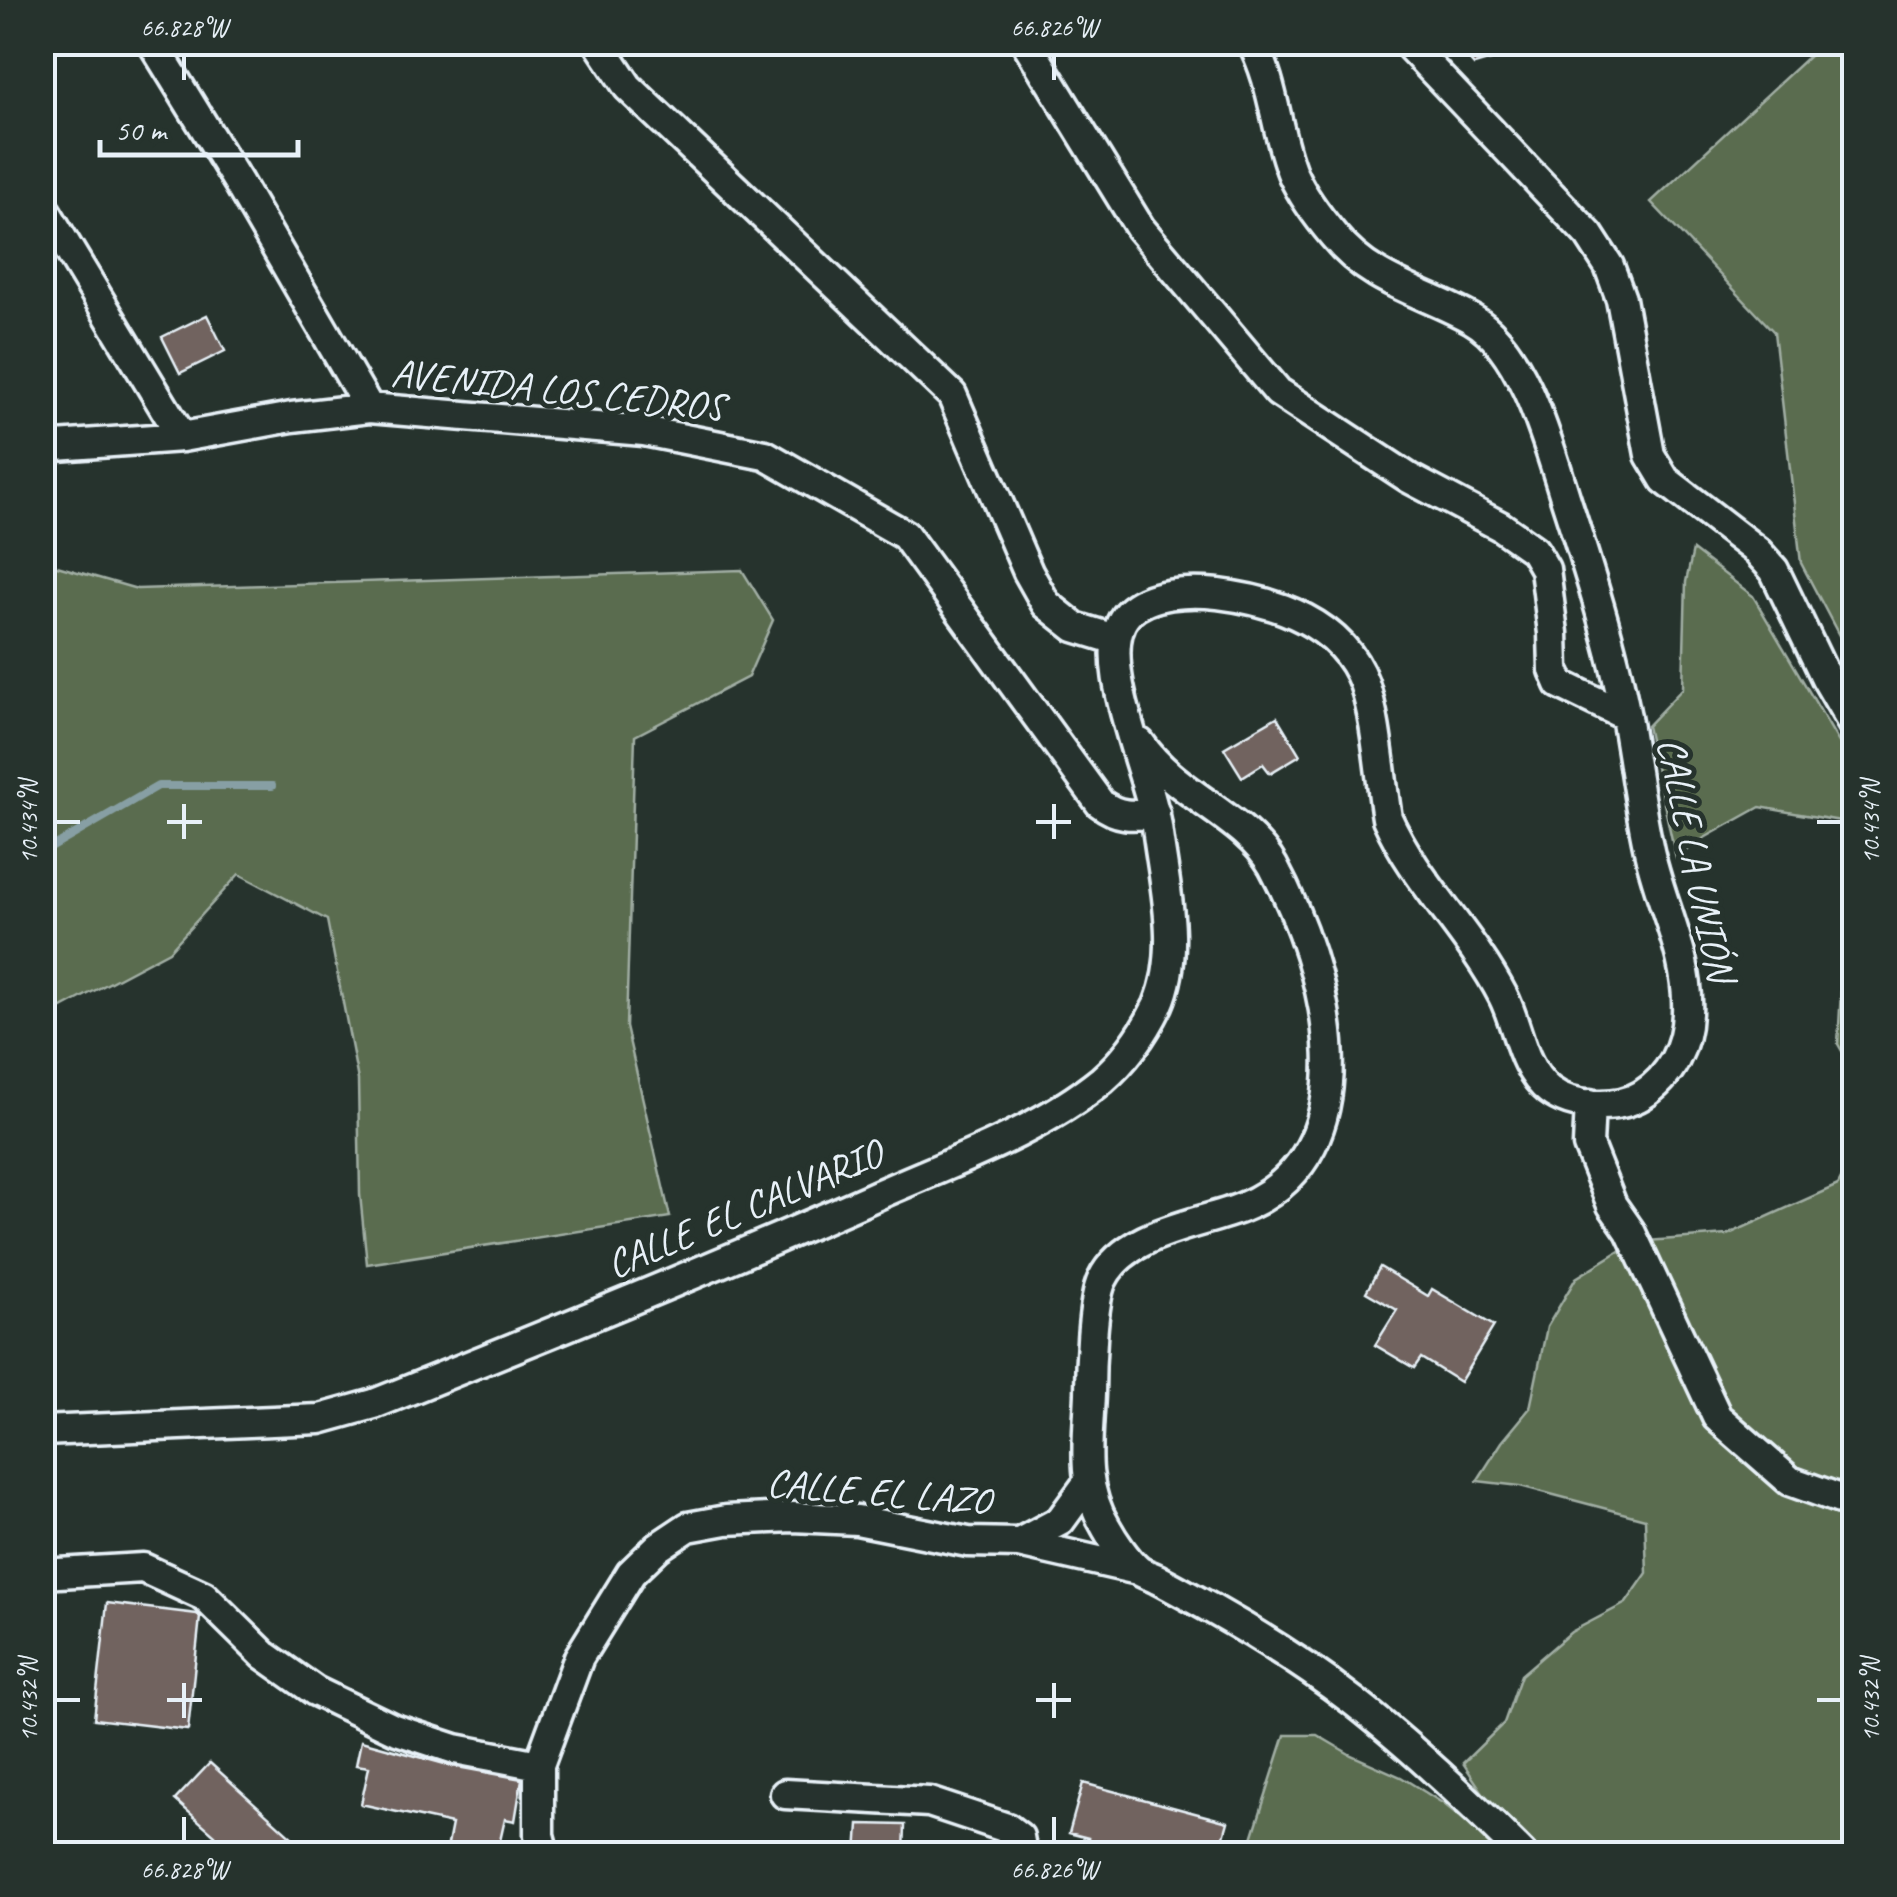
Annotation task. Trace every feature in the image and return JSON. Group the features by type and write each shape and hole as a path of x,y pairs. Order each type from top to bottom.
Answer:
{"street":[{"path":"152,42 368,408"},
{"path":"598,42 628,88 952,396 1028,572 1046,604 1075,627 1114,639"},
{"path":"1026,42 1140,228 1278,392 1409,478 1500,526 1534,550 1545,569 1554,670 1560,684 1626,716"},
{"name":"CALLE LA UNIÓN","path":"1252,42 1269,81 1292,174 1309,204 1362,264 1398,287 1473,320 1494,336 1524,382 1565,496 1626,716 1648,848 1681,957 1688,1014 1676,1057 1667,1076 1654,1088 1635,1099 1590,1104"},
{"path":"1406,42 1589,234 1609,266 1621,299 1650,455 1665,480 1757,551 1774,570 1826,678 1854,726"},
{"path":"42,205 182,437"},
{"name":"AVENIDA LOS CEDROS","path":"42,447 182,437 368,408 644,430 765,455 905,535 910,562 1100,802 1112,813 1126,816 1155,813"},
{"path":"1522,1854 1352,1700 1246,1628 1138,1570 1106,1528 1087,1484 1091,1358 1102,1280 1127,1251 1274,1191 1304,1163 1320,1129 1329,1090 1324,1020 1312,964 1294,910 1257,841 1197,800 1146,753 1133,733 1116,676 1114,639 1130,612 1159,598 1197,593 1270,604 1300,615 1326,632 1349,656 1365,686 1388,818 1404,852 1479,952 1508,1005 1538,1079 1570,1101 1590,1104 1588,1145 1606,1190 1630,1230 1718,1417 1790,1481 1854,1504"},
{"name":"CALLE EL CALVARIO","path":"42,1432 320,1419 374,1404 728,1261 1017,1132 1056,1110 1120,1063 1157,1007 1166,983 1169,925 1155,813 1133,733"},
{"path":"1155,813 1164,802 1179,797 1197,800"},
{"path":"1019,1543 1060,1521 1087,1484"},
{"name":"CALLE EL LAZO","path":"544,1854 539,1835 539,1765 578,1657 631,1573 658,1547 688,1528 726,1520 857,1520 968,1542 1019,1543 1138,1570"},
{"path":"42,1574 143,1568 204,1596 264,1655 315,1691 394,1729 455,1749 539,1765"},
{"path":"785,1794 929,1802 1007,1828 1019,1837 1022,1854"}],"green space":[{"path":"1823,43 1854,43 1854,664 1801,563 1774,332 1651,202"},
{"path":"1693,550 1753,596 1854,768 1854,840 1840,821 1760,807 1676,858 1647,726 1683,688 1686,582"},
{"path":"43,562 137,589 742,570 773,620 748,677 635,736 626,1027 670,1217 367,1264 360,1194 358,1080 327,920 239,874 169,951 43,1018"},
{"path":"1854,978 1854,1072 1838,1044 1841,991"},
{"path":"1854,1153 1854,1854 1541,1854 1487,1799 1463,1763 1504,1723 1521,1675 1571,1632 1626,1603 1647,1573 1645,1519 1520,1486 1477,1481 1530,1408 1547,1327 1576,1278 1634,1242 1727,1235 1838,1185"},
{"path":"1285,1735 1317,1735 1401,1777 1444,1804 1506,1854 1247,1854"}],"building":[{"path":"1454,42 1532,42 1532,48 1474,65"},
{"path":"207,315 225,351 180,373 162,337"},
{"path":"1277,717 1300,755 1270,773 1263,764 1242,777 1224,748"},
{"path":"1380,1267 1428,1296 1432,1289 1494,1326 1460,1382 1421,1358 1414,1368 1375,1345 1397,1310 1366,1292"},
{"path":"107,1603 200,1617 188,1730 94,1719"},
{"path":"361,1741 452,1766 522,1779 515,1821 505,1819 497,1854 447,1849 452,1824 361,1804 369,1767 356,1765"},
{"path":"210,1763 295,1840 282,1854 197,1854 215,1835 175,1800"},
{"path":"1083,1783 1228,1822 1219,1854 1083,1854 1088,1838 1069,1833"},
{"path":"859,1824 905,1825 904,1854 857,1854"}],"waterway":[{"path":"42,853 158,786 272,786"}]}
